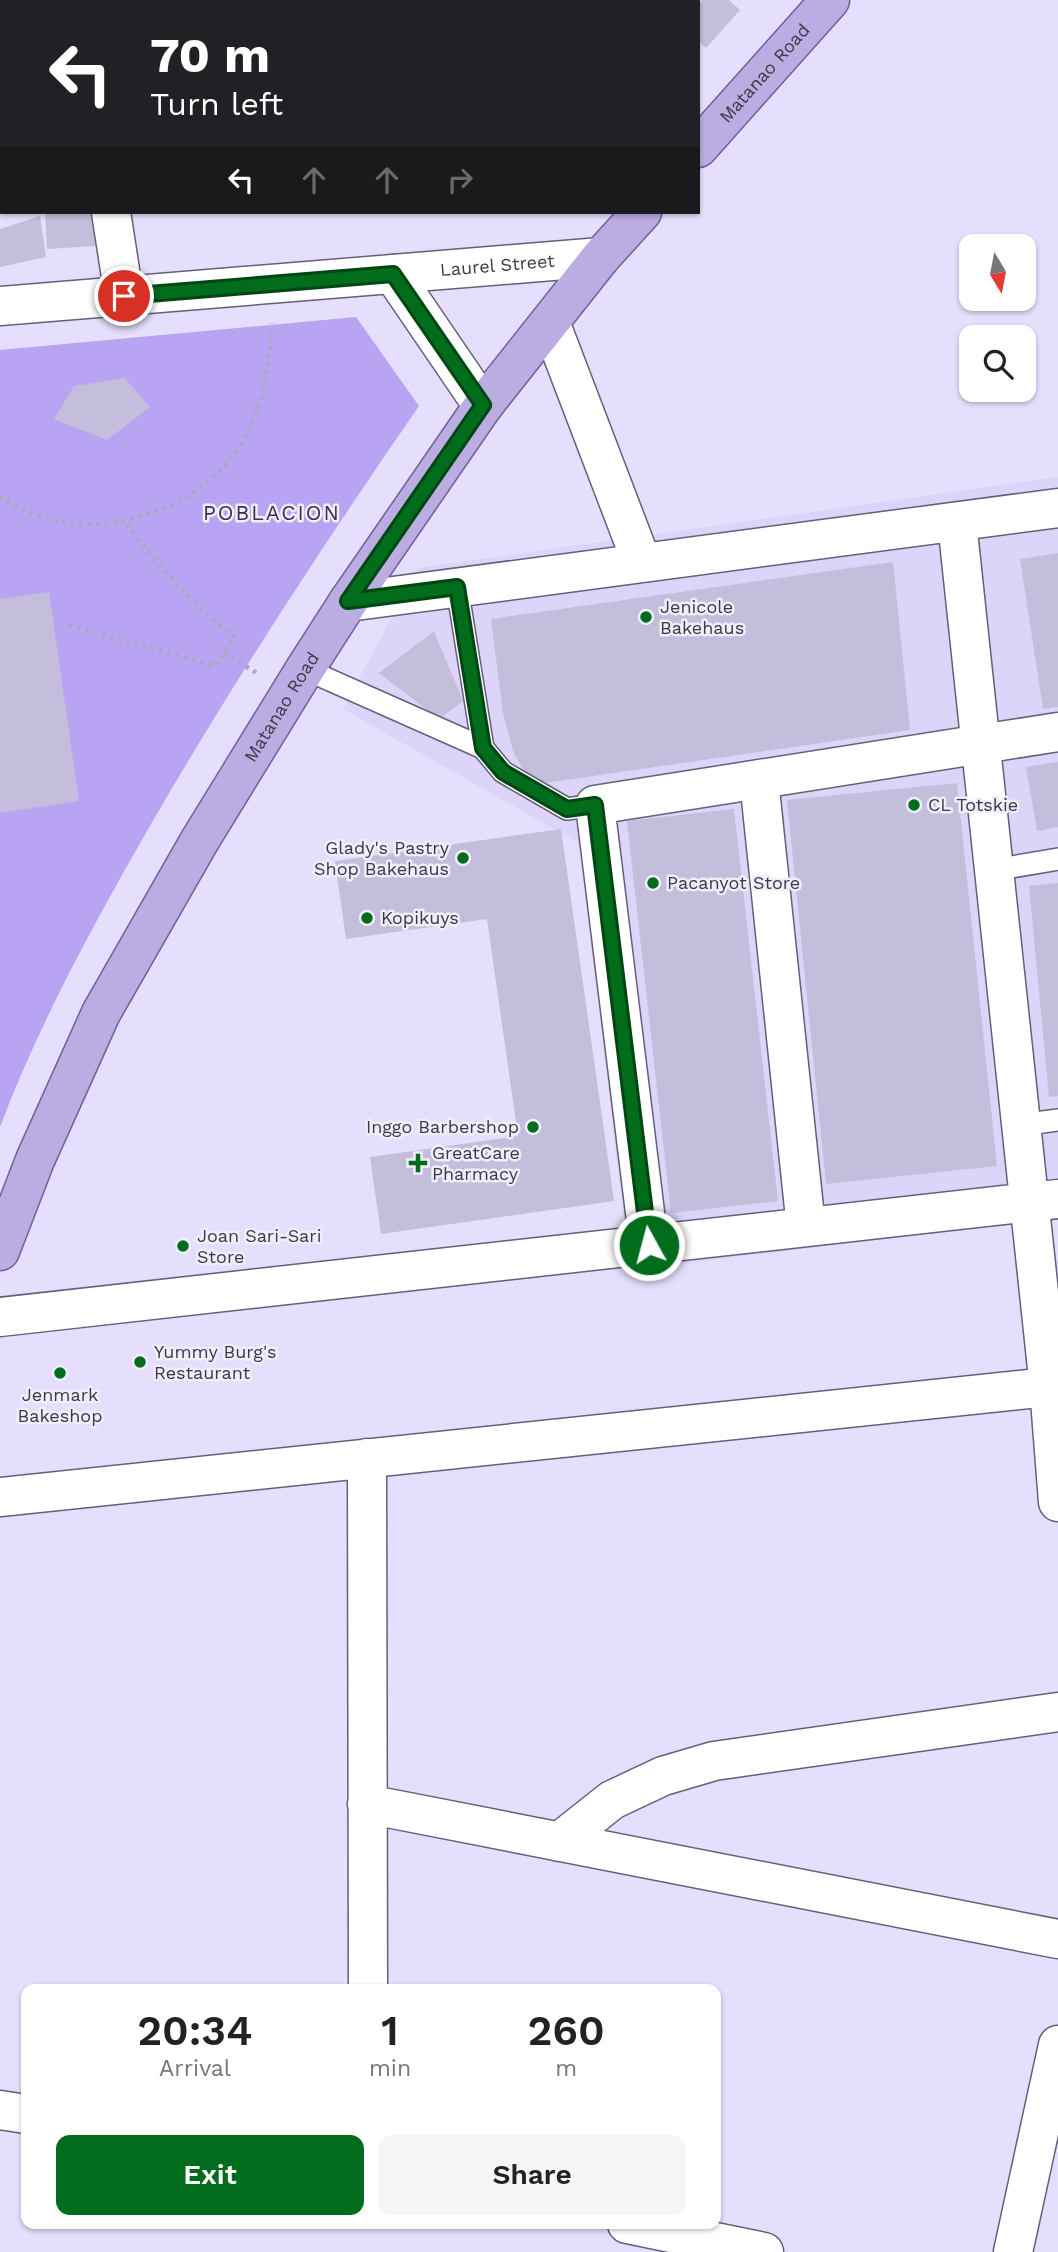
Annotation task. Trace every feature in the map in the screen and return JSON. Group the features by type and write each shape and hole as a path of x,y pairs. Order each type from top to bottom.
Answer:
{"main road":[{"name":"Matanao Road","path":"700,146 830,0"},
{"name":"Matanao Road","path":"0,1251 35,1160 101,1013 200,840 305,669 348,601 483,405 601,257 640,214"}],"street":[{"path":"111,214 124,296"},
{"name":"Laurel Street","path":"0,306 601,257"},
{"path":"393,274 483,405"},
{"path":"550,322 642,563"},
{"path":"348,601 1058,508"},
{"path":"957,522 1021,1125 1044,1200 1058,1502"},
{"path":"649,1245 595,805 1058,732"},
{"path":"759,780 806,1227"},
{"path":"0,1317 1044,1200"},
{"path":"0,1497 1054,1387"},
{"path":"368,1458 368,1984"},
{"path":"559,1842 612,1800 663,1776 713,1761 1058,1712"},
{"path":"367,1804 1058,1940"},
{"path":"1013,2252 1058,2045"},
{"path":"0,2109 21,2113"},
{"path":"651,2229 764,2252"}],"lane":[{"path":"457,587 483,748"},
{"path":"305,669 483,748 503,772 567,809 595,805"},
{"path":"994,870 1058,859"},
{"path":"1021,1125 1058,1119"}],"path":[{"path":"0,496 20,509 52,520 88,524 159,512 219,473 243,442 262,398 267,371 272,284"},
{"path":"69,625 215,666 235,637 203,612 174,583 124,520"}],"shaded area":[{"path":"356,317 419,406 281,612 151,824 51,1010 0,1127 0,350"},
{"path":"1058,477 1058,1218 630,1270 579,843 343,709 418,568"}],"building":[{"path":"729,0 740,10 706,48 700,43 700,2"},
{"path":"45,214 92,214 95,246 47,249"},
{"path":"40,216 46,257 0,267 0,229"},
{"path":"125,378 150,407 107,440 54,419 74,386"},
{"path":"1058,553 1058,707 1043,709 1020,559"},
{"path":"893,562 910,730 538,784 524,772 513,751 503,713 491,619"},
{"path":"49,592 79,801 0,813 0,599"},
{"path":"434,631 463,701 439,719 379,673"},
{"path":"1058,762 1058,827 1037,831 1026,767"},
{"path":"957,783 997,1166 826,1184 787,800"},
{"path":"734,809 778,1201 671,1213 627,821"},
{"path":"561,829 614,1201 381,1234 370,1157 518,1136 487,919 346,939 335,861"},
{"path":"1058,883 1058,1096 1049,1097 1029,886"}],"place":[{"name":"Jenicole Bakehaus","path":"646,617"},
{"name":"CL Totskie","path":"914,805"},
{"name":"Glady's Pastry Shop Bakehaus","path":"463,858"},
{"name":"Pacanyot Store","path":"653,883"},
{"name":"Kopikuys","path":"367,918"},
{"name":"Inggo Barbershop","path":"533,1127"},
{"name":"GreatCare Pharmacy","path":"418,1163"},
{"name":"Joan Sari-Sari Store","path":"183,1246"},
{"name":"Yummy Burg's Restaurant","path":"140,1362"},
{"name":"Jenmark Bakeshop","path":"60,1373"}],"district":[{"name":"POBLACION","path":"272,513"}],"route":[{"path":"124,296 393,274 483,405 348,601 457,587 483,748 503,772 567,809 595,805 649,1245"}]}
